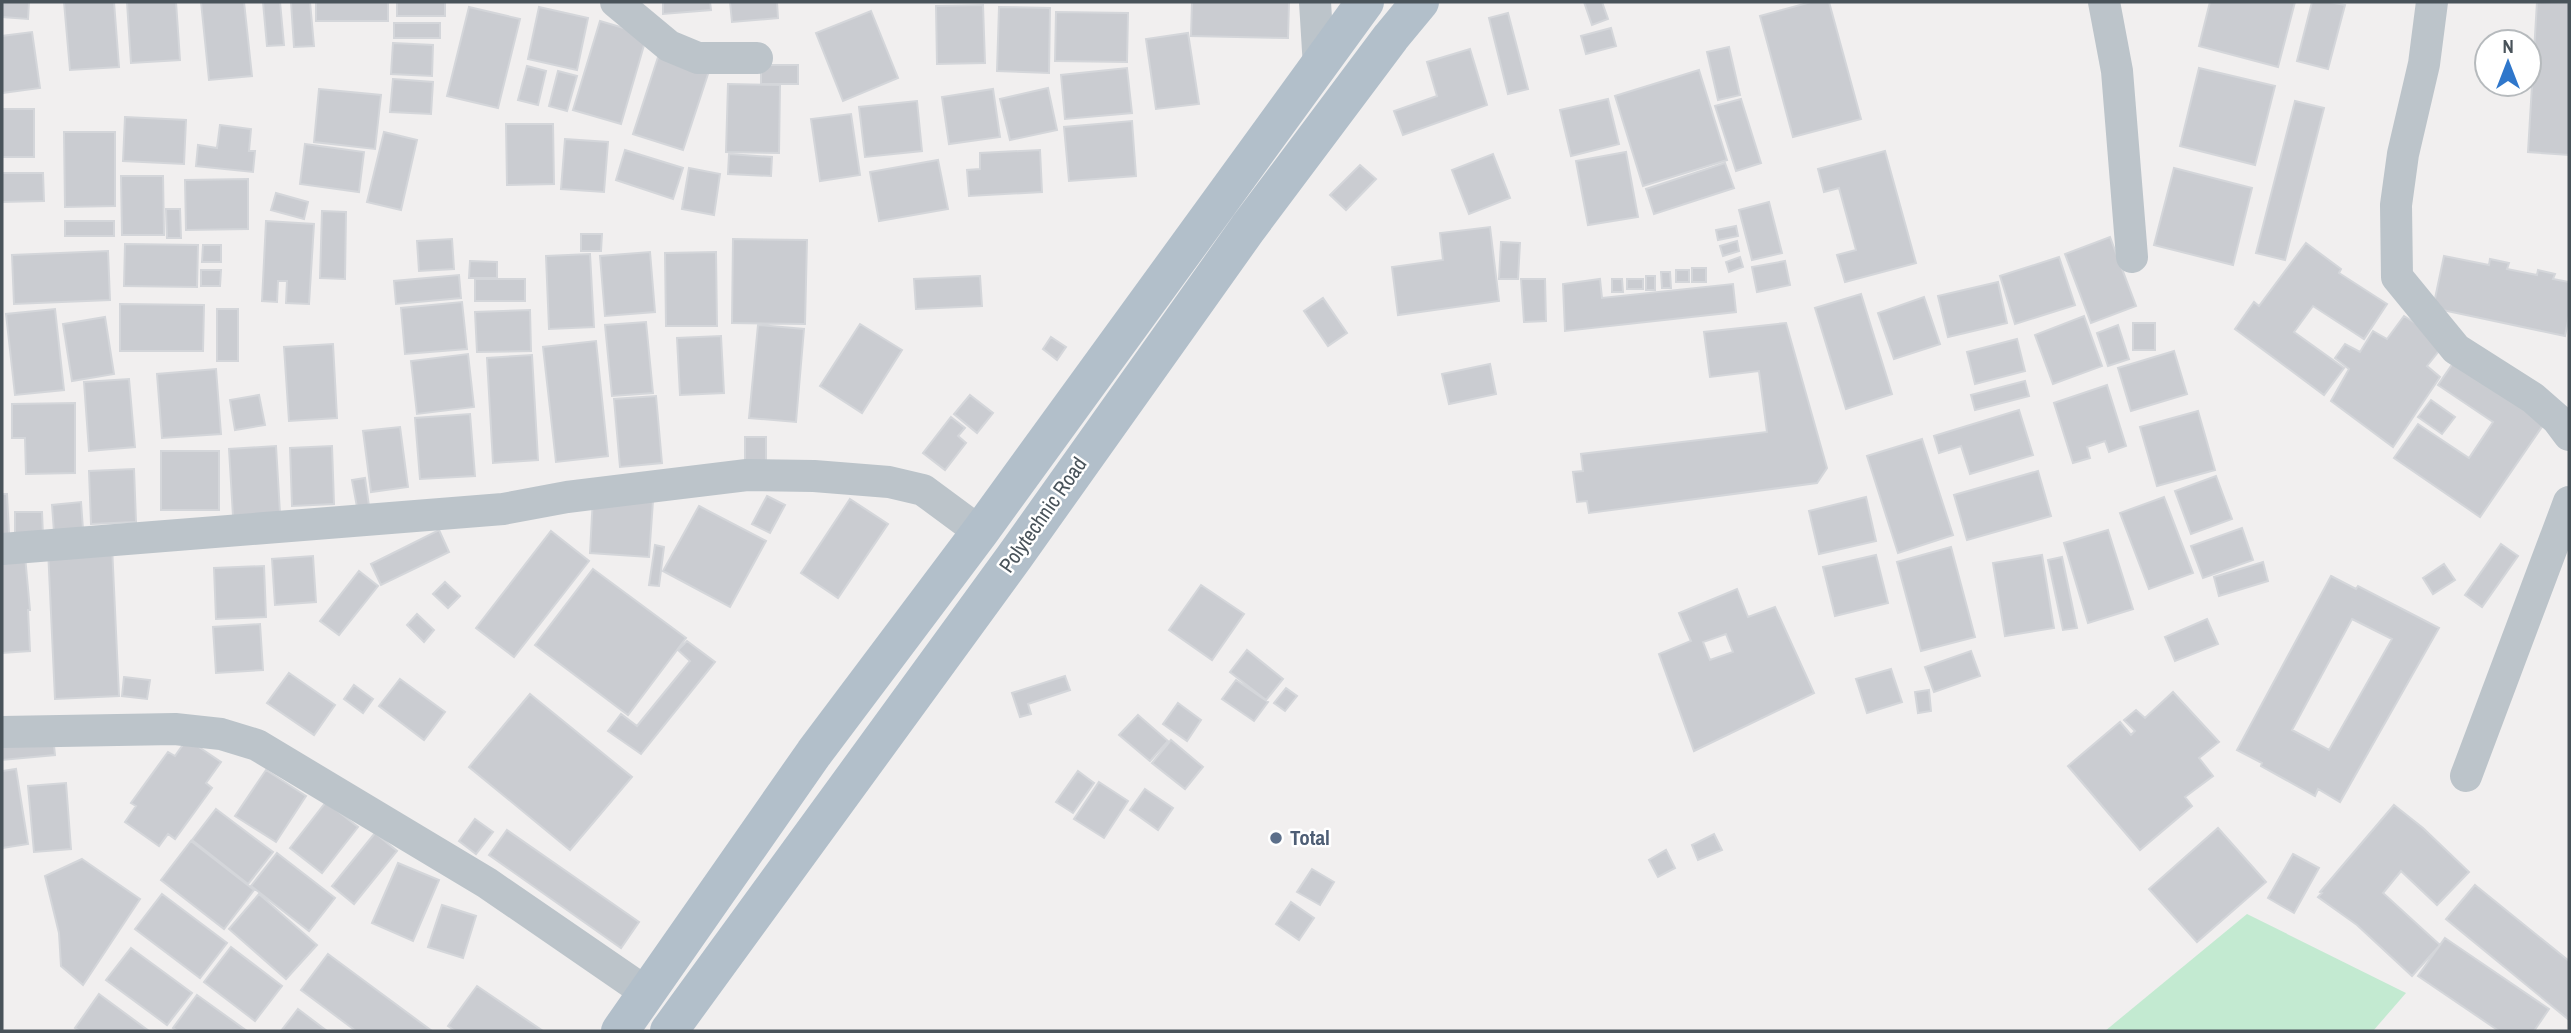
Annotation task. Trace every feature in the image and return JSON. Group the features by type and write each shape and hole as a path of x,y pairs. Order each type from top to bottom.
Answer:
{"main road":[{"name":"Polytechnic Road","path":"620,1031 814,753 979,532 1365,2"},
{"name":"Polytechnic Road","path":"669,1031 1015,556 1248,228 1420,2"}],"street":[{"path":"617,2 669,46 698,58 757,58"},
{"path":"1315,2 1319,67"},
{"path":"2104,2 2117,71 2132,257"},
{"path":"2432,2 2424,64 2403,154 2396,205 2397,277 2456,349 2533,398 2557,419 2569,435"},
{"path":"2,550 503,509 568,496 747,475 814,476 898,484 923,490 979,532"},
{"path":"2466,776 2569,502"},
{"path":"2,732 175,729 220,734 257,744 487,883 647,993"}],"green space":[{"path":"2247,914 2406,993 2373,1031 2105,1031"}],"building":[{"path":"2,2 29,2 28,19 2,17"},
{"path":"64,2 114,2 119,67 70,70"},
{"path":"127,2 176,2 180,60 131,63"},
{"path":"201,2 244,2 252,76 209,80"},
{"path":"263,2 280,2 284,45 267,46"},
{"path":"291,2 310,2 314,46 294,47"},
{"path":"316,2 388,2 388,21 316,21"},
{"path":"397,2 445,2 445,16 397,16"},
{"path":"663,2 710,2 711,10 663,14"},
{"path":"730,2 777,2 778,18 732,22"},
{"path":"1192,2 1289,2 1288,38 1191,36"},
{"path":"1584,2 1602,2 1608,19 1592,25"},
{"path":"1811,2 1829,2 1861,119 1793,137 1760,16"},
{"path":"2210,2 2295,2 2278,67 2199,46"},
{"path":"2312,2 2345,5 2328,69 2297,61"},
{"path":"2537,2 2569,3 2569,155 2528,152 2531,98 2543,98 2543,28 2535,28"},
{"path":"983,5 985,63 937,64 936,6"},
{"path":"469,7 520,19 498,108 447,96"},
{"path":"539,7 588,18 577,70 528,59"},
{"path":"999,7 1050,8 1049,73 997,71"},
{"path":"871,11 898,78 843,101 816,33"},
{"path":"1056,12 1128,13 1127,62 1055,61"},
{"path":"1508,13 1528,89 1508,94 1489,18"},
{"path":"600,21 647,35 621,124 573,110"},
{"path":"394,23 440,23 440,38 394,38"},
{"path":"1611,28 1616,46 1586,54 1581,36"},
{"path":"32,32 40,88 2,93 2,36"},
{"path":"1188,33 1199,104 1156,109 1146,39"},
{"path":"393,43 433,45 432,76 391,74"},
{"path":"1729,47 1740,95 1718,100 1707,52"},
{"path":"1470,49 1487,105 1403,135 1394,111 1437,96 1427,62"},
{"path":"660,51 710,68 683,150 633,134"},
{"path":"761,65 798,65 798,84 761,84"},
{"path":"527,66 546,71 538,105 518,100"},
{"path":"1127,68 1132,113 1065,119 1061,75"},
{"path":"2199,68 2275,86 2255,165 2180,146"},
{"path":"1699,70 1727,160 1643,186 1615,96"},
{"path":"558,71 577,76 567,111 549,106"},
{"path":"393,79 433,82 431,114 390,112"},
{"path":"728,84 780,85 779,153 726,152"},
{"path":"1048,88 1057,130 1010,140 1000,99"},
{"path":"319,89 381,95 375,149 314,142"},
{"path":"993,89 1000,137 949,144 942,97"},
{"path":"1608,99 1619,144 1571,156 1560,110"},
{"path":"1741,99 1761,163 1736,171 1715,106"},
{"path":"917,101 922,151 865,157 859,107"},
{"path":"2295,101 2324,108 2285,260 2256,253"},
{"path":"2,109 34,109 34,157 2,157"},
{"path":"851,114 860,175 820,181 811,119"},
{"path":"125,117 186,120 184,164 123,161"},
{"path":"1132,121 1136,176 1069,181 1064,127"},
{"path":"506,124 553,124 554,184 507,185"},
{"path":"220,125 251,129 249,151 255,151 253,172 196,166 198,145 217,148"},
{"path":"64,132 115,132 115,206 65,207"},
{"path":"384,132 417,140 401,210 367,202"},
{"path":"565,139 608,142 604,192 561,189"},
{"path":"305,144 364,152 359,192 300,184"},
{"path":"625,150 683,168 673,199 616,180"},
{"path":"1040,150 1042,192 969,196 967,170 980,169 980,153"},
{"path":"1885,151 1916,263 1845,282 1837,255 1856,250 1839,188 1824,192 1818,169"},
{"path":"1626,152 1638,217 1588,225 1576,161"},
{"path":"729,154 772,157 771,176 728,174"},
{"path":"1493,154 1510,198 1469,214 1452,170"},
{"path":"938,160 948,209 879,221 870,172"},
{"path":"1725,163 1734,188 1654,214 1646,189"},
{"path":"1360,165 1376,179 1346,210 1330,195"},
{"path":"689,168 720,174 714,215 682,209"},
{"path":"2174,168 2252,188 2233,265 2154,245"},
{"path":"2,173 43,173 44,201 2,202"},
{"path":"121,176 163,176 164,235 122,235"},
{"path":"248,179 248,229 186,230 185,180"},
{"path":"276,193 308,202 304,219 271,210"},
{"path":"1769,202 1782,253 1752,260 1739,210"},
{"path":"166,209 180,209 181,238 167,238"},
{"path":"322,211 346,212 345,279 320,278"},
{"path":"65,221 114,221 114,236 65,236"},
{"path":"266,221 314,224 309,304 286,303 287,281 278,281 277,302 262,301"},
{"path":"1736,226 1738,236 1718,240 1716,230"},
{"path":"1490,227 1499,301 1398,315 1392,267 1443,260 1440,233"},
{"path":"581,234 602,234 601,251 581,251"},
{"path":"2110,237 2136,306 2091,323 2065,254"},
{"path":"452,239 454,269 419,271 417,241"},
{"path":"733,239 807,240 805,324 732,323"},
{"path":"1737,241 1739,251 1723,256 1720,246"},
{"path":"1501,242 1520,243 1518,279 1499,279"},
{"path":"2306,243 2341,269 2339,273 2387,304 2364,339 2313,306 2294,332 2344,368 2324,395 2235,329 2254,302 2259,306"},
{"path":"125,244 198,245 197,287 124,286"},
{"path":"203,245 221,245 221,262 202,262"},
{"path":"108,251 110,300 14,304 12,255"},
{"path":"650,252 655,312 605,316 600,256"},
{"path":"716,252 717,326 666,326 665,253"},
{"path":"590,254 594,327 549,329 546,256"},
{"path":"2444,256 2489,265 2490,259 2509,263 2507,269 2537,275 2538,270 2555,274 2553,279 2569,282 2569,316 2565,336 2433,308"},
{"path":"1740,257 1743,267 1729,272 1726,262"},
{"path":"2059,257 2075,305 2015,324 2000,276"},
{"path":"470,261 497,262 497,278 469,278"},
{"path":"1785,261 1790,285 1757,292 1752,267"},
{"path":"1692,268 1706,268 1706,282 1692,282"},
{"path":"201,270 221,270 220,286 201,286"},
{"path":"1676,270 1689,270 1689,282 1676,282"},
{"path":"1661,272 1670,272 1671,288 1662,288"},
{"path":"459,275 461,298 396,304 394,281"},
{"path":"980,276 982,306 916,309 914,279"},
{"path":"1646,276 1655,276 1655,290 1646,290"},
{"path":"475,279 525,279 525,301 475,301"},
{"path":"1521,279 1545,279 1546,321 1524,322"},
{"path":"1600,279 1602,298 1733,284 1736,312 1565,331 1563,284"},
{"path":"1612,279 1622,279 1623,292 1612,292"},
{"path":"1627,279 1643,279 1643,289 1627,289"},
{"path":"1998,282 2007,323 1948,337 1938,296"},
{"path":"1861,294 1892,394 1846,409 1815,308"},
{"path":"1924,297 1940,344 1894,359 1878,313"},
{"path":"1323,298 1347,333 1328,346 1304,311"},
{"path":"462,302 467,349 405,354 401,308"},
{"path":"120,304 204,305 203,351 120,351"},
{"path":"55,309 64,390 15,395 6,314"},
{"path":"217,309 238,309 238,361 217,361"},
{"path":"530,310 531,351 477,352 475,312"},
{"path":"2084,316 2102,366 2053,384 2035,335"},
{"path":"2404,316 2446,342 2427,366 2440,377 2393,447 2331,401 2349,369 2335,358 2345,344 2360,352 2373,331 2387,339"},
{"path":"105,317 114,374 72,381 63,324"},
{"path":"646,322 653,393 612,396 605,325"},
{"path":"1786,323 1827,468 1817,483 1589,513 1587,501 1577,502 1573,472 1583,471 1581,454 1767,432 1759,371 1710,377 1704,332"},
{"path":"2133,323 2155,323 2155,350 2133,350"},
{"path":"860,324 902,350 862,413 820,386"},
{"path":"758,325 804,329 796,422 749,418"},
{"path":"2118,325 2129,359 2108,366 2097,333"},
{"path":"721,336 724,393 680,395 677,338"},
{"path":"1051,337 1066,347 1057,360 1043,349"},
{"path":"2017,339 2025,371 1975,384 1967,352"},
{"path":"596,341 608,456 556,462 543,347"},
{"path":"333,344 337,418 289,421 284,347"},
{"path":"2174,351 2187,394 2131,411 2118,368"},
{"path":"468,354 474,407 417,414 411,361"},
{"path":"532,355 538,460 493,463 487,358"},
{"path":"2458,356 2548,418 2480,517 2394,458 2418,424 2469,458 2493,422 2438,385"},
{"path":"1490,364 1496,394 1449,404 1442,374"},
{"path":"216,369 221,434 162,438 157,374"},
{"path":"129,379 135,447 89,451 84,382"},
{"path":"2025,381 2029,396 1975,410 1971,395"},
{"path":"2107,385 2126,446 2109,452 2105,441 2087,447 2090,458 2073,463 2054,403"},
{"path":"259,395 265,425 235,430 230,400"},
{"path":"970,395 993,413 977,433 954,414"},
{"path":"656,396 662,463 620,467 614,399"},
{"path":"2431,400 2455,417 2442,434 2418,417"},
{"path":"75,403 75,473 26,474 25,438 12,438 12,404"},
{"path":"2019,410 2033,455 1970,474 1961,446 1939,453 1934,436"},
{"path":"2198,411 2215,470 2157,486 2140,427"},
{"path":"470,414 475,476 420,479 415,418"},
{"path":"951,417 965,428 958,436 966,443 945,470 923,453"},
{"path":"400,427 408,487 371,492 363,431"},
{"path":"745,437 766,437 766,462 745,463"},
{"path":"1922,439 1953,535 1898,553 1867,456"},
{"path":"276,446 280,513 233,516 229,449"},
{"path":"332,446 334,504 292,506 290,448"},
{"path":"161,451 219,451 219,510 161,510"},
{"path":"134,469 136,522 91,524 89,471"},
{"path":"2038,471 2051,516 1967,540 1954,495"},
{"path":"2216,476 2232,519 2191,534 2175,491"},
{"path":"365,478 369,506 357,507 352,480"},
{"path":"2,494 7,494 9,534 2,535"},
{"path":"767,496 785,505 770,533 752,524"},
{"path":"593,497 653,501 649,557 590,553"},
{"path":"1866,497 1876,541 1819,554 1809,511"},
{"path":"2164,497 2193,573 2149,589 2120,513"},
{"path":"850,499 888,524 838,598 801,573"},
{"path":"81,502 83,529 54,532 52,505"},
{"path":"699,506 766,541 730,607 663,571"},
{"path":"15,512 42,512 43,536 15,537"},
{"path":"2242,528 2253,560 2203,578 2191,546"},
{"path":"439,530 449,552 381,585 371,564"},
{"path":"2108,530 2133,609 2088,623 2064,543"},
{"path":"551,531 589,561 514,657 476,628"},
{"path":"2501,544 2518,556 2482,607 2465,595"},
{"path":"655,545 664,547 659,586 649,585"},
{"path":"112,546 119,696 55,699 48,549"},
{"path":"1951,547 1975,637 1921,651 1897,562"},
{"path":"1876,555 1888,603 1835,616 1823,567"},
{"path":"2042,555 2054,628 2005,636 1993,563"},
{"path":"25,556 30,610 30,651 2,653 2,558"},
{"path":"313,556 316,602 275,605 272,559"},
{"path":"2062,557 2077,628 2063,630 2048,560"},
{"path":"2263,562 2268,581 2219,596 2214,577"},
{"path":"2444,564 2455,580 2433,594 2423,578"},
{"path":"264,566 266,617 216,619 214,568"},
{"path":"593,569 686,638 628,715 535,645"},
{"path":"359,571 378,586 339,635 320,621"},
{"path":"2331,576 2356,589 2358,586 2439,628 2340,802 2318,789 2315,796 2237,750","holes":["2352,619 2392,639 2329,750 2292,730"]},
{"path":"445,582 460,596 448,608 433,594"},
{"path":"1201,585 1244,614 1212,660 1169,630"},
{"path":"1737,589 1748,617 1775,607 1814,693 1694,751 1659,654 1691,641 1679,613","holes":["1726,634 1733,652 1710,660 1703,642"]},
{"path":"417,614 434,630 424,642 407,625"},
{"path":"2207,619 2218,644 2175,661 2165,637"},
{"path":"260,624 263,670 216,673 213,627"},
{"path":"687,641 715,662 641,754 608,731 621,714 637,726 690,661 678,650"},
{"path":"1247,650 1283,679 1266,700 1230,672"},
{"path":"1971,651 1980,676 1934,692 1925,667"},
{"path":"1891,669 1902,702 1867,713 1856,679"},
{"path":"289,673 335,705 314,735 267,703"},
{"path":"1065,676 1070,690 1028,704 1031,714 1020,717 1012,693"},
{"path":"124,677 150,680 147,699 122,696"},
{"path":"400,679 445,712 424,740 379,706"},
{"path":"1236,680 1268,702 1254,721 1222,699"},
{"path":"354,685 373,699 363,713 344,699"},
{"path":"1286,688 1297,696 1285,711 1274,703"},
{"path":"1929,690 1931,711 1918,713 1915,692"},
{"path":"2173,692 2219,742 2199,758 2213,776 2185,797 2192,806 2140,850 2068,766 2120,722 2131,735 2135,731 2124,720 2136,710 2145,718"},
{"path":"530,694 632,777 570,850 469,767"},
{"path":"1178,703 1201,720 1187,741 1163,724"},
{"path":"1138,715 1168,741 1150,761 1119,735"},
{"path":"53,736 55,755 2,760 2,741"},
{"path":"187,739 221,762 206,783 212,788 175,839 168,834 159,846 125,822 136,806 131,803 168,752 175,756"},
{"path":"1171,740 1203,767 1185,789 1152,763"},
{"path":"16,769 28,844 2,848 2,771"},
{"path":"266,770 306,796 276,842 235,816"},
{"path":"1078,771 1094,783 1073,813 1056,802"},
{"path":"1099,782 1128,801 1104,838 1074,819"},
{"path":"66,783 71,849 34,852 28,786"},
{"path":"1145,789 1173,808 1158,830 1130,810"},
{"path":"326,802 358,827 322,873 290,848"},
{"path":"2394,805 2423,828 2469,872 2437,905 2401,871 2383,893 2440,945 2412,976 2357,925 2318,897"},
{"path":"216,809 273,852 248,884 192,840"},
{"path":"475,819 493,832 476,854 459,841"},
{"path":"2218,828 2266,882 2197,942 2149,889"},
{"path":"507,830 639,922 621,948 489,855"},
{"path":"375,833 397,851 354,904 332,886"},
{"path":"1714,834 1722,850 1698,860 1692,845"},
{"path":"191,841 254,890 224,929 161,880"},
{"path":"1666,850 1675,868 1658,877 1649,860"},
{"path":"277,853 335,898 309,931 251,886"},
{"path":"2293,854 2319,868 2294,913 2268,898"},
{"path":"82,859 140,899 83,985 61,966 59,933 45,876"},
{"path":"398,863 439,880 413,941 372,923"},
{"path":"1312,869 1334,882 1320,905 1297,892"},
{"path":"2475,885 2569,961 2569,1020 2446,919"},
{"path":"162,894 227,943 200,978 135,929"},
{"path":"259,894 317,945 286,979 229,929"},
{"path":"1291,902 1314,918 1299,940 1276,924"},
{"path":"442,905 476,916 463,958 428,947"},
{"path":"2445,938 2549,1009 2534,1031 2499,1031 2418,976"},
{"path":"231,947 282,986 255,1021 204,982"},
{"path":"131,948 192,993 167,1025 106,980"},
{"path":"328,954 432,1031 356,1031 301,990"},
{"path":"477,986 543,1031 455,1031 448,1026"},
{"path":"99,994 149,1031 80,1031 75,1028"},
{"path":"197,995 247,1031 178,1031 173,1028"},
{"path":"298,1009 327,1031 281,1031"}],"place":[{"name":"Total","path":"1276,838"}]}
